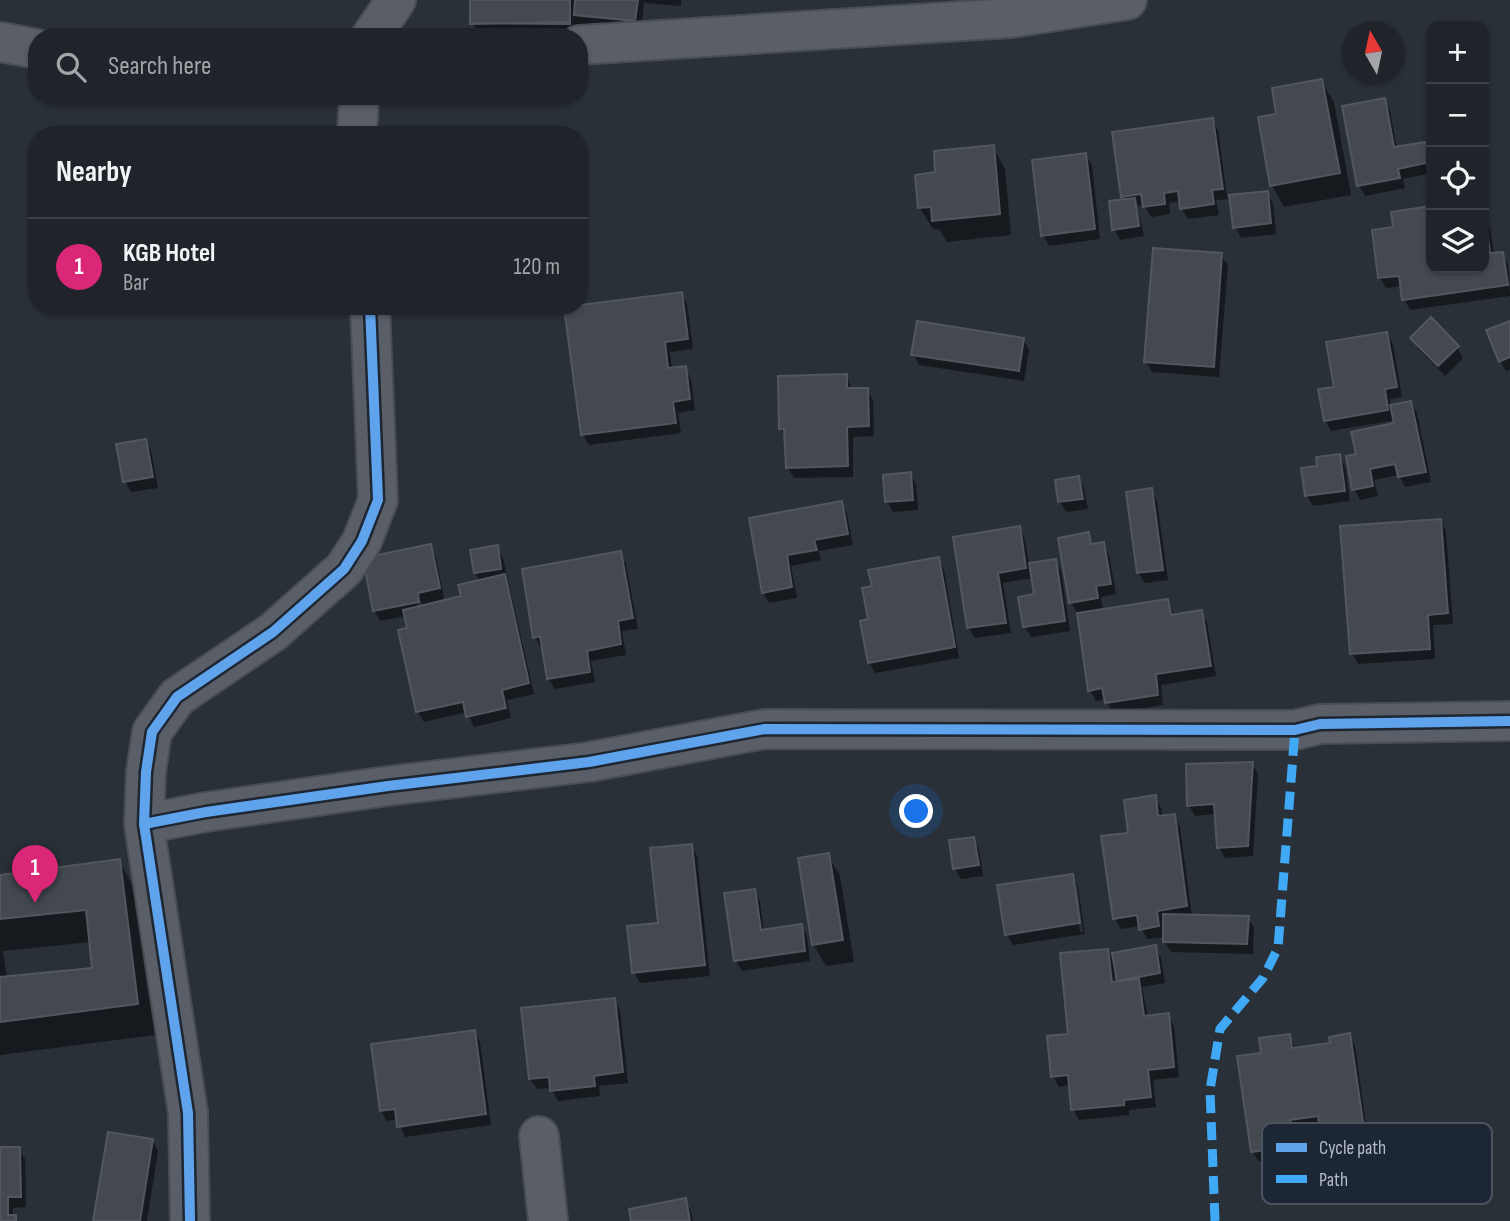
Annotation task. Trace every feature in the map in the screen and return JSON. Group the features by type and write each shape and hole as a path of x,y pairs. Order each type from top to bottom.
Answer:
{"street":[{"path":"377,28 396,0"},
{"path":"588,44 1012,18 1127,0"},
{"path":"0,42 28,47"},
{"path":"358,126 359,105"},
{"path":"190,1221 188,1113 144,824 146,772 152,732 177,697 273,632 344,569 362,541 378,500 370,315"},
{"path":"144,824 206,812 349,792 589,762 765,729 1295,730 1320,724 1510,721"},
{"path":"538,1136 548,1221"}],"building":[{"path":"470,0 570,0 570,24 470,23"},
{"path":"470,0 570,0 570,22 470,24"},
{"path":"575,0 638,0 635,21 574,15"},
{"path":"1322,79 1340,173 1270,186 1258,117 1276,114 1272,88"},
{"path":"1385,98 1394,147 1426,142 1426,163 1398,169 1400,178 1357,186 1342,106"},
{"path":"1213,118 1223,189 1212,190 1214,204 1180,209 1178,191 1164,193 1165,204 1143,207 1141,194 1121,197 1112,132"},
{"path":"994,145 1000,214 932,221 931,207 918,208 915,175 935,172 934,151"},
{"path":"1086,153 1095,229 1041,236 1032,160"},
{"path":"1268,191 1271,223 1233,228 1229,195"},
{"path":"1135,198 1139,226 1112,230 1109,201"},
{"path":"1426,207 1426,273 1489,273 1489,245 1490,253 1503,252 1508,285 1402,300 1399,276 1378,278 1372,230 1393,227 1391,212"},
{"path":"1153,248 1222,253 1214,367 1144,362"},
{"path":"682,292 688,339 665,342 668,368 686,366 690,399 673,402 676,423 581,435 565,315 588,315 588,304"},
{"path":"1431,317 1459,346 1438,366 1410,338"},
{"path":"917,321 1024,338 1019,371 911,355"},
{"path":"1510,321 1510,357 1499,362 1486,330"},
{"path":"1387,332 1397,387 1385,389 1388,410 1324,421 1318,389 1334,387 1326,342"},
{"path":"847,374 847,388 868,388 869,426 847,427 848,466 786,468 784,429 779,429 778,376"},
{"path":"1411,401 1426,472 1398,477 1395,464 1370,469 1373,486 1352,490 1346,456 1356,454 1351,432 1394,423 1390,405"},
{"path":"146,439 153,477 123,482 116,444"},
{"path":"1340,454 1345,491 1305,496 1301,468 1317,466 1316,457"},
{"path":"911,472 913,500 885,502 883,475"},
{"path":"1079,476 1083,499 1058,502 1055,480"},
{"path":"1152,488 1163,570 1137,573 1126,492"},
{"path":"842,501 848,534 814,540 817,550 787,555 792,587 762,593 749,518"},
{"path":"1441,519 1448,613 1428,615 1430,649 1350,654 1340,526"},
{"path":"1020,526 1026,568 998,573 1006,623 967,628 953,537"},
{"path":"1089,532 1091,544 1104,542 1111,584 1096,586 1098,598 1069,603 1058,538"},
{"path":"431,544 440,588 418,593 419,602 373,611 363,558"},
{"path":"498,545 501,569 474,573 470,550"},
{"path":"621,551 633,618 618,621 621,644 587,651 590,672 547,679 540,636 533,638 522,569"},
{"path":"939,557 955,647 868,663 860,621 868,619 862,588 872,586 868,570"},
{"path":"1056,559 1065,621 1023,627 1018,597 1034,594 1029,563"},
{"path":"505,574 529,683 502,690 506,708 466,717 463,702 416,712 398,630 407,628 403,610 461,596 458,585"},
{"path":"1168,599 1171,615 1202,610 1211,666 1156,674 1158,695 1105,703 1102,688 1088,691 1077,613"},
{"path":"1253,762 1248,846 1217,848 1214,804 1187,806 1186,764"},
{"path":"1156,795 1158,816 1175,814 1187,906 1157,911 1159,926 1139,930 1137,915 1113,919 1101,836 1128,833 1124,800"},
{"path":"974,837 979,865 953,869 949,840"},
{"path":"692,844 705,965 632,973 627,926 658,923 650,848"},
{"path":"829,853 843,940 812,945 798,858"},
{"path":"120,859 138,1004 0,1022 0,977 92,968 86,910 0,919 0,875"},
{"path":"1073,874 1080,923 1005,935 997,885"},
{"path":"755,889 761,930 802,924 805,951 734,961 724,893"},
{"path":"1163,914 1249,916 1247,944 1163,942"},
{"path":"1156,945 1160,973 1117,981 1112,953"},
{"path":"1108,949 1112,982 1139,979 1144,1016 1169,1013 1174,1067 1148,1070 1151,1097 1124,1100 1124,1105 1071,1110 1068,1075 1051,1077 1047,1036 1068,1034 1060,953"},
{"path":"615,998 623,1072 594,1076 595,1086 550,1091 549,1077 529,1079 521,1008"},
{"path":"475,1030 486,1114 397,1127 395,1109 380,1111 371,1044"},
{"path":"1350,1033 1363,1123 1319,1123 1318,1116 1290,1120 1290,1123 1262,1123 1262,1150 1251,1152 1237,1056 1261,1053 1259,1038 1290,1034 1292,1048 1330,1043 1329,1037"},
{"path":"108,1132 153,1139 140,1221 93,1221"},
{"path":"0,1147 20,1147 21,1197 8,1197 8,1215 16,1215 16,1221 0,1221"},
{"path":"686,1198 690,1221 631,1221 629,1209"}],"marked path":[{"path":"1215,1221 1210,1090 1220,1029 1263,978 1278,948 1295,730"}],"cycle path":[{"path":"190,1221 188,1113 144,824 146,772 152,732 177,697 273,632 344,569 362,541 378,500 370,315"},
{"path":"144,824 206,812 388,786 589,762 765,729 1295,730 1320,724 1510,721"}],"place":[{"name":"KGB Hotel","path":"35,903"}]}
